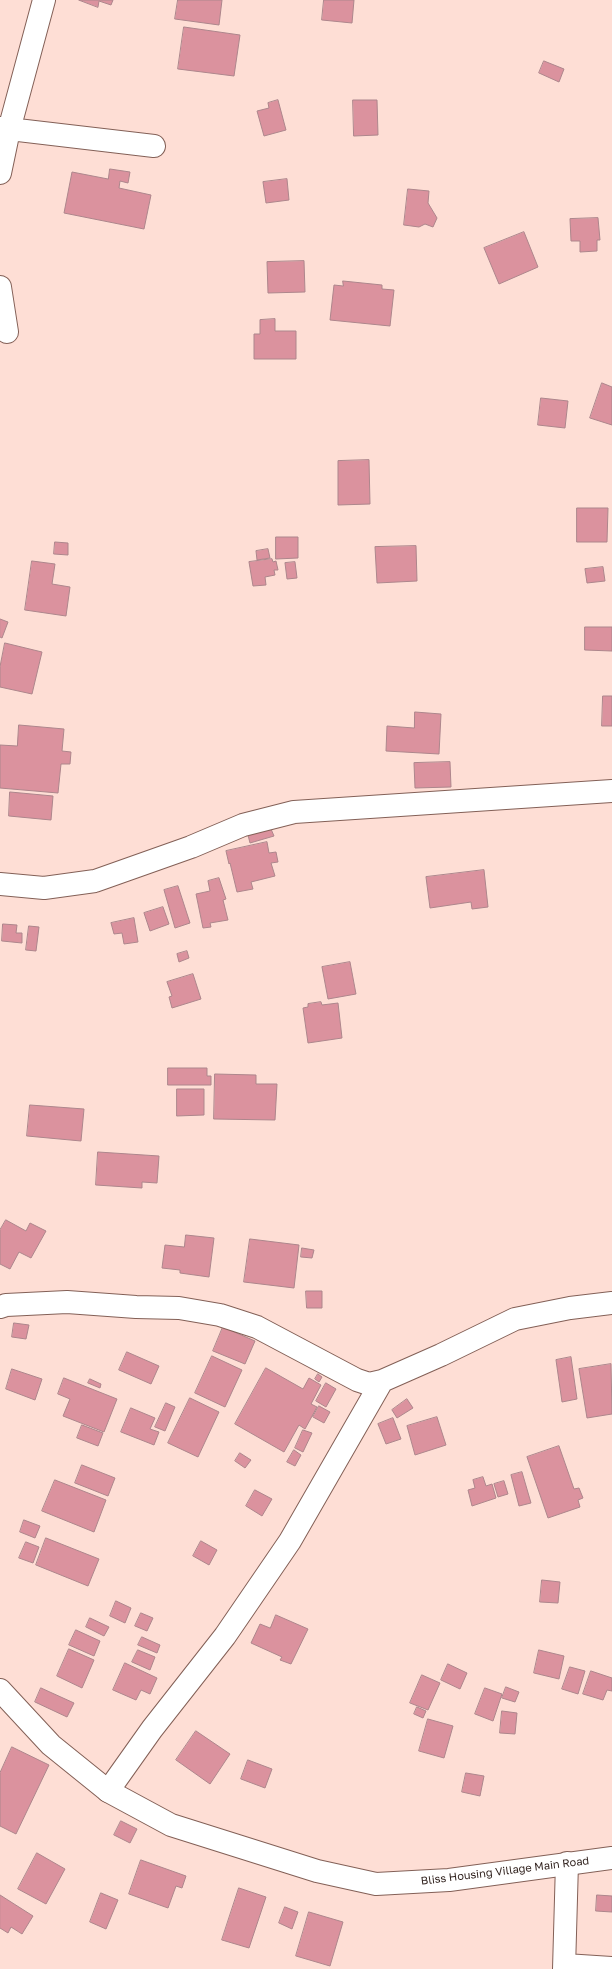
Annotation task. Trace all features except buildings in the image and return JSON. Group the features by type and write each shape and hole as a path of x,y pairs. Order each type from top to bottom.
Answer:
{"street":[{"path":"0,173 5,129 44,0"},
{"path":"5,129 154,146"},
{"path":"0,287 7,332"},
{"path":"0,884 44,888 95,881 191,847 244,825 294,812 612,791"},
{"path":"0,1307 6,1305 67,1302 136,1307 179,1308 220,1315 257,1327 357,1380 369,1384 382,1382 441,1356 515,1319 570,1308 612,1302"},
{"path":"108,1791 152,1729 226,1636 290,1541 382,1382"},
{"name":"Bliss Housing Village Main Road","path":"0,1690 51,1745 108,1791 171,1825 317,1871 376,1884 449,1880 612,1858"},
{"path":"568,1863 564,1967 612,1968"}]}
